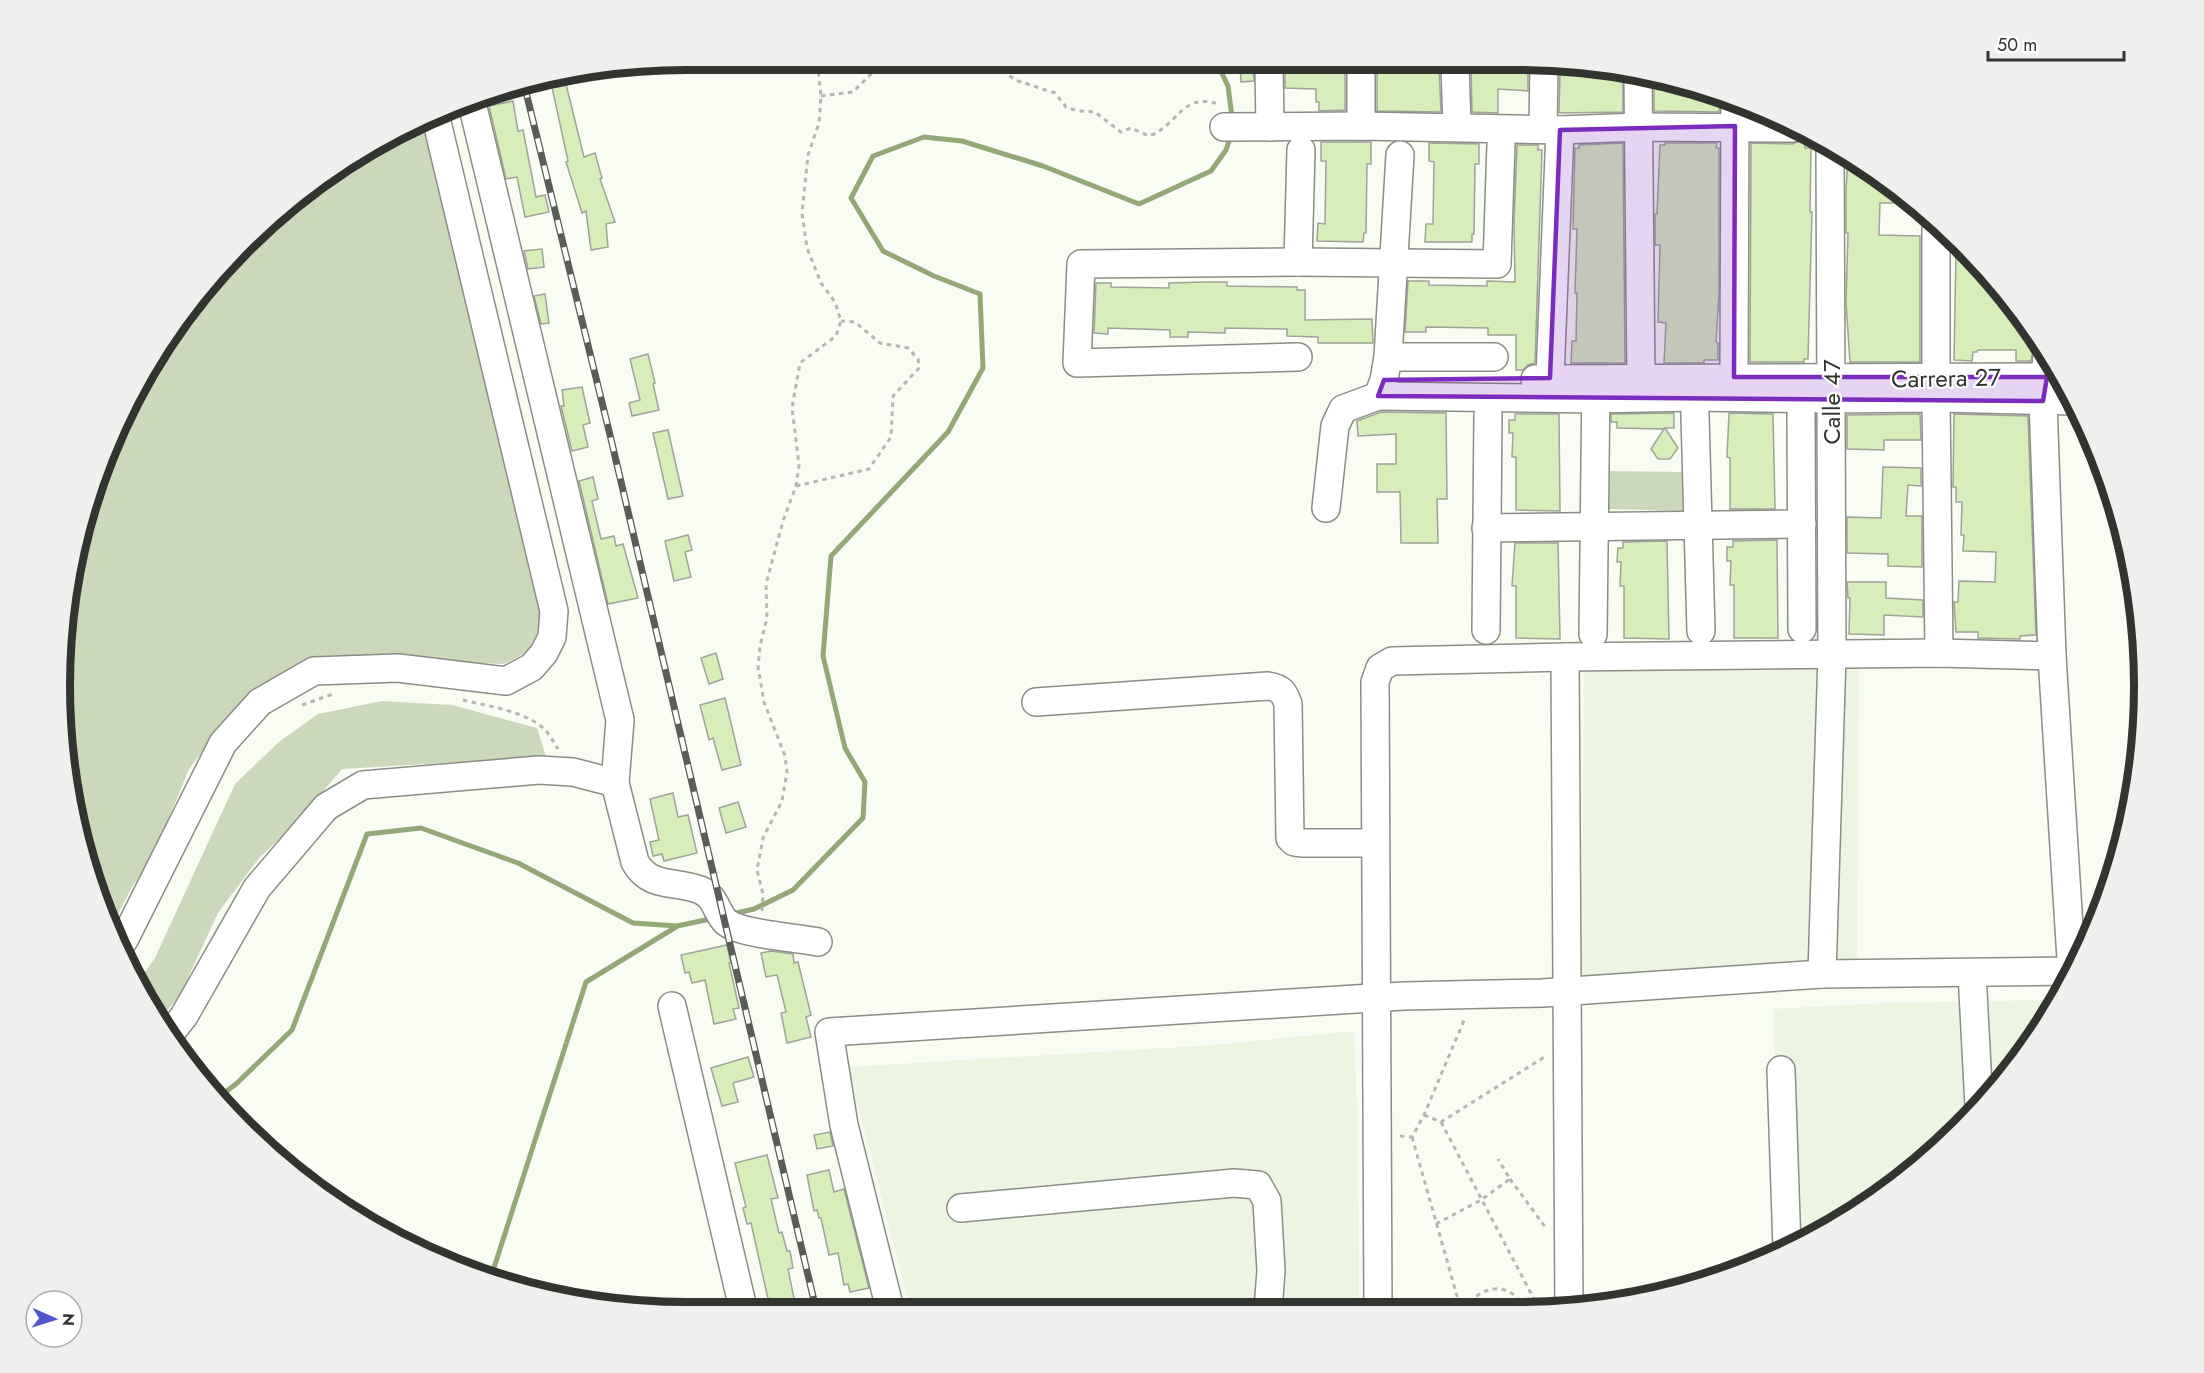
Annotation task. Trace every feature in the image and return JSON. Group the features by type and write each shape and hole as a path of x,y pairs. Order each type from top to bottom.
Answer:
{"street":[{"path":"1269,70 1270,127"},
{"path":"1361,70 1361,126"},
{"path":"1455,70 1457,127"},
{"path":"1545,71 1551,129 1550,378"},
{"path":"1638,82 1641,377"},
{"path":"473,109 620,720 615,783 634,862 648,879 702,890 715,902 726,922 759,933 818,942"},
{"path":"1223,116 1270,127 1551,129 1638,127 1735,114 1760,120"},
{"path":"1733,387 1735,114"},
{"path":"125,939 223,743 260,702 314,671 398,668 506,681 532,667 544,653 552,637 554,611 437,123"},
{"path":"1298,357 1077,363 1081,264 1298,262 1497,264 1501,144"},
{"path":"1298,262 1301,150"},
{"path":"1383,378 1400,155"},
{"name":"Calle 47","path":"1822,974 1832,655 1830,155"},
{"path":"1936,235 1939,653"},
{"path":"1326,508 1335,426 1343,409 1383,378 1494,357"},
{"path":"1383,378 1550,378 1595,389 1641,377 1694,388"},
{"path":"2050,377 2052,656 2072,955"},
{"name":"Carrera 27","path":"1694,388 1936,388 2050,377"},
{"path":"1383,378 1595,389 1694,388"},
{"path":"1694,388 1700,524 1701,631"},
{"path":"1593,634 1595,389"},
{"path":"1801,414 1802,629"},
{"path":"1486,630 1488,415"},
{"path":"1486,528 1802,524"},
{"path":"1378,1302 1375,682 1380,668 1392,661 1565,657 1939,653 2052,656"},
{"path":"1565,657 1569,1300"},
{"path":"1036,702 1268,686 1279,688 1285,694 1288,704 1290,837 1294,842 1300,843 1375,843"},
{"path":"174,1029 184,1016 257,888 326,807 363,785 539,770 573,772 615,783"},
{"path":"888,1302 844,1125 829,1032 1376,998 1567,992 1822,974 2063,972"},
{"path":"1972,973 1978,1096"},
{"path":"672,1006 742,1302"},
{"path":"1781,1070 1787,1241"},
{"path":"961,1208 1234,1183 1258,1185 1267,1200 1271,1271 1269,1302"}],"path":[{"path":"759,933 763,894 757,870 763,838 782,801 787,772 785,756 764,702 758,668 766,618 766,584 780,530 796,486 799,465 792,408 800,363 836,336 841,321 835,302 821,283 807,248 802,213 808,155 819,123 821,96 818,70"},
{"path":"821,96 853,92 875,70"},
{"path":"1002,70 1016,80 1054,93 1066,107 1078,111 1095,112 1121,132 1131,128 1149,136 1161,132 1187,106 1199,101 1223,116"},
{"path":"796,486 869,469 891,437 893,396 919,368 918,359 908,348 880,343 855,322 841,321"},
{"path":"301,706 336,693"},
{"path":"461,700 502,709 530,719 546,731 573,772"},
{"path":"1459,1302 1412,1137 1424,1115 1467,1013"},
{"path":"1441,1122 1547,1056"},
{"path":"1424,1115 1441,1122 1535,1302"},
{"path":"1397,1135 1412,1137"},
{"path":"1498,1159 1510,1179 1547,1229 1552,1232"},
{"path":"1436,1224 1481,1200 1510,1179"},
{"path":"1472,1302 1485,1290 1496,1289 1506,1291 1518,1302"}],"highlighted area":[{"path":"1735,126 1734,377 2047,377 2043,401 1378,396 1384,380 1550,378 1560,130"}],"shaded area":[{"path":"1859,665 1857,967 1582,976 1584,671"},
{"path":"2047,1000 2030,1029 1981,1093 1924,1150 1860,1199 1782,1243 1773,1009 1885,1003"},
{"path":"1354,1031 1358,1142 1359,1302 908,1302 848,1067 1215,1045"}],"green space":[{"path":"435,124 541,595 542,625 527,652 504,664 455,662 281,677 239,705 189,769 154,854 131,889 116,918 91,846 82,807 72,727 70,686 76,606 82,566 91,527 117,451 153,378 174,344 223,280 251,251 280,223 344,174 378,153"},
{"path":"1604,471 1683,472 1683,511 1603,509"},
{"path":"382,701 452,705 537,728 546,757 342,769 297,822 259,858 218,913 180,995 165,1013 143,975 155,958 235,784 280,741 318,714"}],"building":[{"path":"1240,70 1253,70 1254,81 1241,82"},
{"path":"1285,70 1345,70 1345,110 1319,111 1316,89 1285,88"},
{"path":"1377,70 1439,70 1441,112 1377,111"},
{"path":"1471,70 1528,71 1528,91 1498,89 1498,113 1472,112"},
{"path":"1560,72 1623,80 1623,112 1559,113"},
{"path":"566,82 584,157 595,153 602,178 600,179 615,222 606,224 608,247 591,250 586,211 582,213 566,162 568,161 552,85"},
{"path":"1654,86 1720,104 1719,112 1654,111"},
{"path":"513,101 518,131 523,130 536,197 545,195 549,212 525,217 517,177 506,179 489,106"},
{"path":"1321,142 1371,142 1371,164 1367,164 1366,233 1364,233 1363,242 1317,241 1318,223 1325,224 1326,161 1321,161"},
{"path":"1805,142 1805,148 1811,148 1810,212 1812,212 1808,359 1804,359 1804,362 1750,362 1751,143 1792,144"},
{"path":"1429,143 1479,144 1479,164 1475,164 1472,242 1425,242 1426,224 1433,224 1434,162 1429,161"},
{"path":"1623,143 1625,363 1571,363 1572,341 1576,341 1577,293 1575,293 1577,229 1573,229 1575,148 1579,148 1579,145"},
{"path":"1665,143 1717,143 1716,148 1719,148 1719,293 1716,342 1718,343 1718,360 1704,360 1704,363 1664,363 1666,323 1658,322 1660,245 1655,245 1655,214 1657,214 1660,145 1665,145"},
{"path":"1517,145 1538,145 1538,150 1542,150 1535,363 1523,370 1516,370 1516,335 1488,335 1488,328 1426,327 1426,332 1405,332 1408,281 1429,281 1429,285 1487,286 1487,281 1515,282 1514,221"},
{"path":"1848,166 1898,203 1880,203 1879,235 1920,236 1920,362 1850,362 1846,303 1848,233 1846,233"},
{"path":"542,249 544,267 528,269 524,251"},
{"path":"1956,254 1981,280 2033,349 2031,361 2016,361 2016,350 1978,350 1973,352 1972,361 1954,360"},
{"path":"1227,282 1227,286 1297,287 1297,290 1305,290 1305,320 1372,319 1373,343 1318,343 1318,337 1287,336 1287,329 1225,328 1225,333 1188,332 1188,337 1170,337 1170,330 1108,328 1108,334 1094,333 1096,283 1111,283 1111,287 1169,288 1169,283"},
{"path":"545,294 549,323 541,324 534,296"},
{"path":"648,354 659,410 632,416 629,403 640,400 630,359"},
{"path":"582,387 590,423 583,425 588,447 572,451 561,406 564,406 562,390"},
{"path":"1381,412 1446,413 1447,499 1437,499 1438,543 1401,543 1400,492 1377,492 1377,464 1396,464 1396,434 1358,436 1357,421"},
{"path":"1674,413 1674,428 1665,428 1678,448 1670,459 1658,459 1651,449 1664,429 1617,428 1617,422 1611,422 1611,414"},
{"path":"1729,413 1773,414 1775,509 1730,509 1730,458 1727,457"},
{"path":"1515,414 1559,414 1560,511 1516,510 1516,457 1512,457 1513,433 1509,433 1509,420 1515,420"},
{"path":"1920,414 1921,440 1884,440 1884,450 1847,449 1847,415"},
{"path":"1954,414 2028,416 2036,635 2020,636 2020,639 1978,638 1978,632 1956,632 1954,602 1958,602 1959,581 1995,582 1996,552 1963,551 1962,502 1956,502 1956,487 1953,487"},
{"path":"668,430 683,496 668,499 653,433"},
{"path":"1883,467 1921,468 1921,486 1908,485 1906,516 1922,516 1922,567 1888,566 1888,554 1847,553 1847,517 1881,518"},
{"path":"593,477 598,499 592,501 601,539 614,536 616,546 623,544 638,598 608,604 579,481"},
{"path":"688,535 692,550 685,552 691,577 674,581 665,541"},
{"path":"1777,540 1778,638 1734,638 1734,585 1730,585 1731,561 1727,561 1727,547 1733,547 1733,541"},
{"path":"1667,541 1669,639 1624,638 1624,586 1620,586 1621,562 1617,562 1618,548 1623,548 1623,542"},
{"path":"1515,543 1558,543 1560,639 1516,638 1516,586 1512,586"},
{"path":"1847,582 1886,582 1886,598 1923,600 1923,617 1884,615 1884,635 1849,634 1850,598 1848,598"},
{"path":"716,653 723,679 709,684 701,658"},
{"path":"725,698 741,765 722,770 713,738 709,740 700,705"},
{"path":"673,793 678,817 688,815 697,853 664,861 662,854 653,856 650,842 659,840 650,799"},
{"path":"738,802 746,827 726,833 719,808"},
{"path":"727,945 739,1008 733,1009 736,1019 714,1024 705,980 692,983 689,972 685,973 681,955"},
{"path":"771,951 793,954 794,963 798,962 811,1015 806,1017 811,1037 787,1043 781,1013 786,1012 777,975 766,977 761,953"},
{"path":"748,1057 754,1077 733,1083 738,1102 722,1106 711,1068"},
{"path":"830,1132 833,1146 817,1149 814,1135"},
{"path":"767,1155 778,1198 771,1199 779,1233 782,1232 787,1251 790,1251 793,1268 788,1269 795,1302 769,1302 751,1223 747,1224 743,1208 746,1207 735,1163"},
{"path":"829,1170 834,1192 844,1189 869,1288 850,1292 848,1284 844,1285 838,1253 829,1255 821,1218 817,1210 814,1211 807,1175"}],"waterway":[{"path":"1220,70 1228,86 1232,117"},
{"path":"732,914 754,909 793,890 863,818 865,782 845,748 823,656 831,556 948,432 983,368 980,294 934,276 883,251 851,198 873,156 924,137 962,141 1043,166 1139,204 1211,171 1226,150 1231,136"},
{"path":"224,1094 292,1030 367,834 421,828 518,863 633,923 677,926 715,918"},
{"path":"493,1271 586,982 676,927"}],"railway":[{"path":"526,91 610,435 814,1302"}]}
